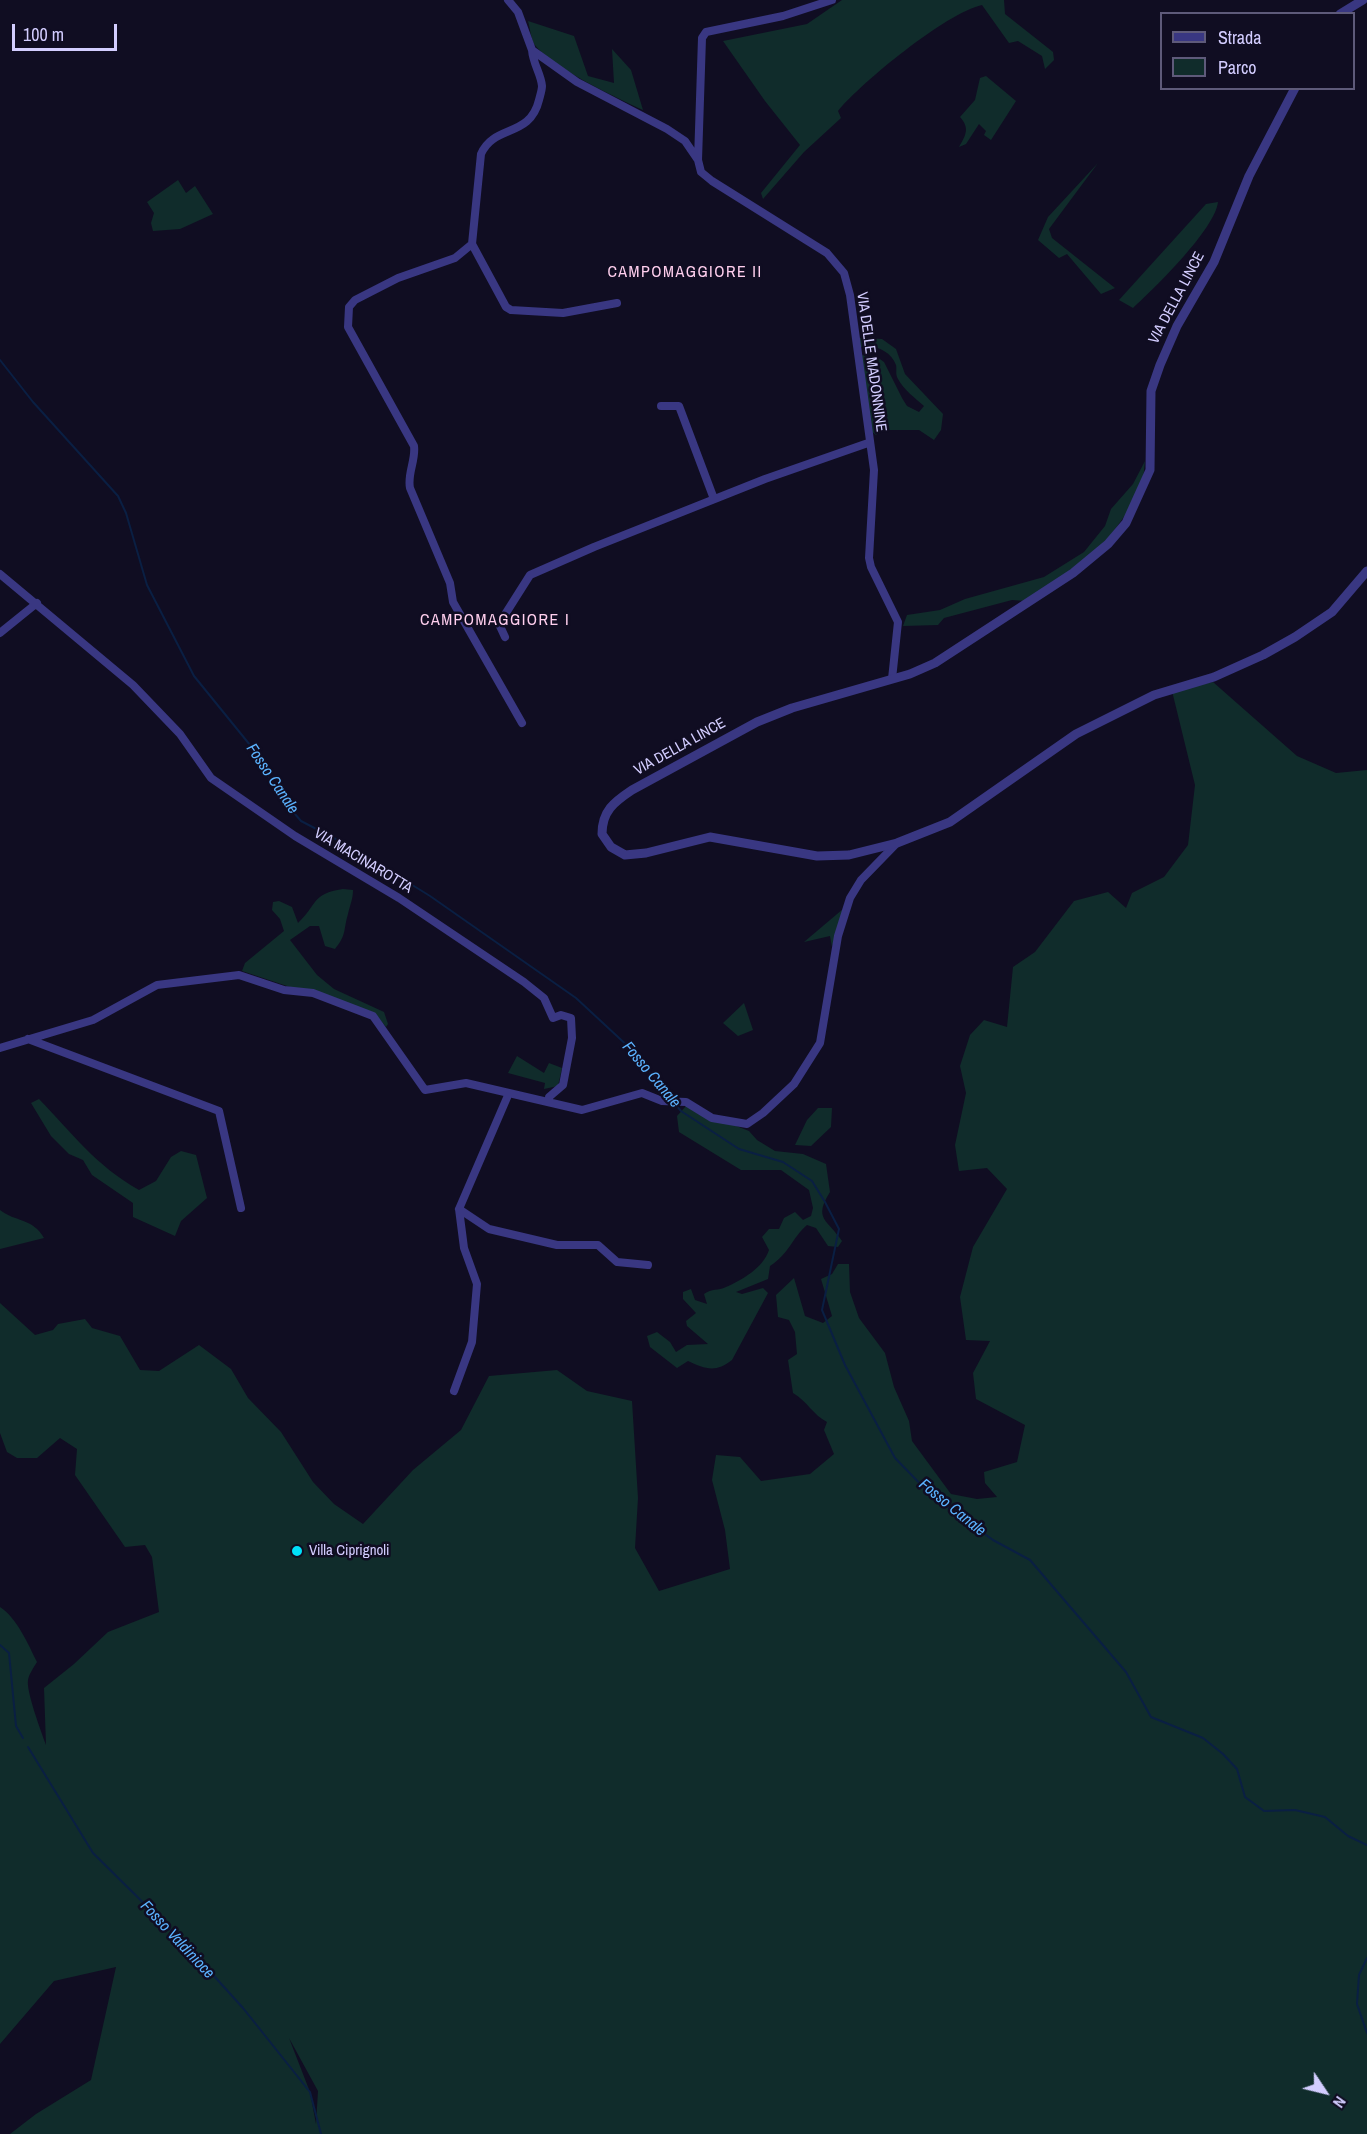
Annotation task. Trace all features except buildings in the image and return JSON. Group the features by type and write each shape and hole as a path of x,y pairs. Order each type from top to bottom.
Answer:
{"street":[{"path":"508,0 518,12 532,50 532,62 542,87 537,109 532,118 523,126 494,137 485,144 480,161 472,244 506,307 517,313 563,313 617,303"},
{"path":"698,160 702,38 706,32 783,16 832,0"},
{"path":"1343,12 1363,0"},
{"name":"VIA DELLE MADONNINE","path":"532,50 577,82 667,129 684,141 698,160 701,172 711,181 826,253 843,273 850,295 868,443 874,470 869,558 871,567 898,622 892,679"},
{"name":"VIA DELLA LINCE","path":"1294,90 1249,176 1214,262 1177,326 1160,365 1151,391 1150,470 1126,523 1108,544 1082,566 993,627 935,663 892,679 792,708 757,722 615,802 604,813 602,834 617,851 634,855 710,837 817,856 849,855 897,843 950,822 1076,734 1154,695 1214,676 1263,655 1295,637 1332,612 1367,571"},
{"path":"472,244 455,258 398,278 355,300 349,308 348,327 414,446 415,454 409,481 450,583 453,602 522,723"},
{"path":"661,406 679,406 714,499"},
{"path":"506,637 499,624 530,575 714,499 868,443"},
{"name":"VIA MACINAROTTA","path":"0,574 37,603 156,708 180,734 211,778 295,836 399,898 524,982 544,998 552,1018 561,1015 570,1018 572,1038 565,1078 563,1085 549,1097 549,1102"},
{"path":"0,633 37,603"},
{"path":"0,1048 93,1020 157,986 239,975 284,990 313,993 373,1016 425,1090 466,1083 582,1110 642,1093 662,1101 686,1102 712,1118 747,1124 763,1113 794,1084 820,1042 838,936 850,898 861,880 897,843"},
{"path":"28,1039 219,1111 241,1208"},
{"path":"454,1391 472,1342 477,1284 464,1248 459,1209 509,1093"},
{"path":"459,1209 489,1229 557,1245 598,1245 617,1262 648,1265"}],"green space":[{"path":"842,0 1004,0 1005,14 1053,52 1054,60 1045,69 1042,56 1018,41 1009,43 982,5 966,11 927,34 866,83 838,111 841,118 804,152 763,199 761,193 800,145 765,101 723,41 807,24"},
{"path":"528,21 574,36 588,76 614,83 612,49 631,70 643,110 555,63 534,44"},
{"path":"986,76 1016,101 991,140 984,135 986,131 979,124 966,144 959,147 966,132 960,117 975,100 980,78"},
{"path":"1098,163 1049,229 1052,238 1115,288 1101,294 1067,254 1059,258 1038,240 1048,217"},
{"path":"178,180 186,193 195,186 213,214 180,229 153,231 151,223 154,213 147,202"},
{"path":"1218,202 1207,227 1196,242 1155,287 1133,308 1119,300 1206,204"},
{"path":"858,338 882,339 896,349 905,374 943,414 941,430 934,440 919,430 883,430 876,435 872,432 861,355 877,357 884,362 907,406 919,412 924,406 900,383 894,360 886,352 876,348 861,347"},
{"path":"1145,461 1143,480 1129,510 1107,540 1082,562 1026,601 1012,600 944,618 938,625 903,626 907,615 940,610 965,599 1044,577 1084,552 1105,526 1111,509 1133,484"},
{"path":"1213,682 1297,756 1336,773 1367,770 1367,2134 10,2134 36,2114 91,2080 116,1967 54,1981 0,2044 0,1607 17,1624 37,1662 29,1675 28,1685 46,1745 44,1688 108,1632 159,1612 152,1557 145,1545 125,1547 75,1475 77,1449 60,1438 37,1458 17,1458 7,1452 0,1433 0,1303 35,1335 53,1330 58,1324 85,1319 92,1328 120,1336 140,1370 159,1371 199,1345 231,1369 248,1398 281,1432 313,1482 334,1504 363,1524 413,1470 461,1430 489,1376 557,1370 587,1391 632,1401 638,1498 635,1548 659,1591 730,1569 725,1530 712,1480 716,1455 740,1457 761,1481 810,1474 834,1454 824,1430 827,1422 793,1393 788,1360 797,1354 795,1332 789,1320 778,1317 776,1295 794,1278 805,1316 823,1323 832,1316 821,1279 832,1274 838,1264 849,1264 850,1292 859,1318 885,1353 894,1387 909,1421 912,1441 951,1494 977,1499 997,1497 985,1483 984,1472 1017,1462 1025,1425 976,1399 973,1373 990,1341 966,1340 960,1297 973,1247 1007,1189 987,1168 959,1171 955,1145 966,1093 960,1066 970,1035 984,1020 1007,1027 1013,967 1035,952 1074,901 1108,892 1126,908 1132,893 1164,877 1188,845 1195,785 1172,691","holes":["289,2038 318,2091 316,2124 310,2092"]},
{"path":"343,889 353,890 343,936 335,949 325,946 319,926 310,926 290,940 317,975 334,989 384,1012 388,1024 386,1027 377,1016 242,971 245,963 284,931 280,919 272,910 273,902 279,901 292,907 298,923 320,897"},
{"path":"843,909 832,947 830,936 804,942"},
{"path":"744,1003 753,1030 738,1036 723,1023"},
{"path":"517,1056 544,1073 549,1063 562,1068 558,1086 544,1089 545,1083 508,1073"},
{"path":"39,1099 97,1159 139,1190 156,1181 171,1157 181,1151 196,1155 207,1198 181,1221 175,1236 133,1217 133,1203 92,1175 83,1160 69,1154 51,1136 31,1103"},
{"path":"686,1106 749,1131 757,1140 775,1151 803,1154 826,1164 830,1192 822,1214 842,1241 838,1247 828,1246 816,1228 807,1225 782,1256 770,1266 768,1279 736,1292 742,1294 763,1288 768,1293 732,1360 716,1368 705,1368 688,1361 677,1368 650,1347 647,1336 657,1332 670,1342 676,1352 687,1345 708,1344 687,1326 686,1321 696,1313 683,1299 683,1292 691,1289 695,1300 707,1304 704,1294 739,1281 762,1262 769,1250 762,1237 769,1229 779,1229 784,1218 795,1212 803,1220 811,1216 813,1208 809,1190 781,1170 741,1170 679,1132 677,1116"},
{"path":"818,1108 832,1108 831,1127 811,1146 795,1145 807,1120"},
{"path":"0,1210 35,1227 44,1238 0,1249"}],"waterway":[{"name":"Fosso Canale","path":"0,360 33,402 118,496 126,513 147,585 194,676 250,745 282,799 301,821 351,847 430,896 576,998 632,1050 670,1098"},
{"name":"Fosso Canale","path":"676,1105 681,1111 739,1149 783,1162 812,1181 839,1229 822,1310 845,1365 895,1458 932,1496 993,1540 1030,1560 1126,1672 1151,1717 1203,1738 1223,1754 1237,1769 1245,1797 1264,1811 1295,1810 1325,1817 1348,1836 1367,1845"},
{"name":"Fosso Valdinioce","path":"0,1645 9,1653 16,1726 23,1738"},
{"name":"Fosso Valdinioce","path":"28,1747 93,1853 186,1945 243,2008 310,2092 321,2134"},
{"path":"1367,1958 1359,1975 1357,2004 1367,2033"}],"place":[{"name":"Villa Ciprignoli","path":"297,1551"}],"district":[{"name":"CAMPOMAGGIORE II","path":"685,273"},
{"name":"CAMPOMAGGIORE I","path":"495,621"}]}
